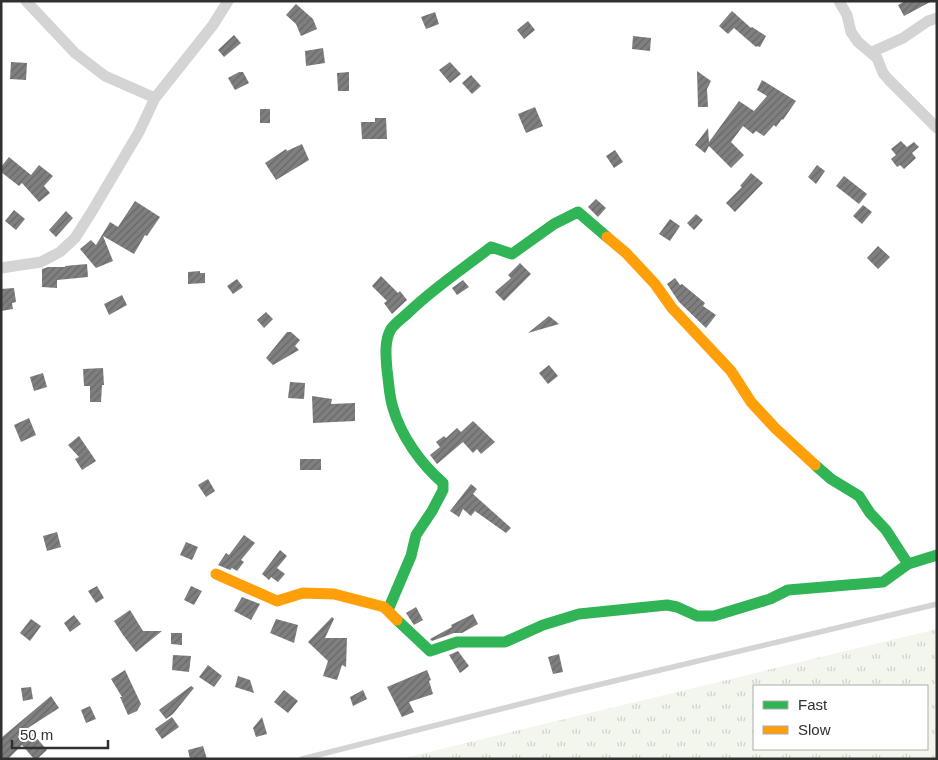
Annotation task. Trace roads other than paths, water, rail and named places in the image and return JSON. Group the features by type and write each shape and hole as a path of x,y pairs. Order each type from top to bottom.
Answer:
{"street":[{"path":"26,1 75,53 105,76 155,98"},
{"path":"1,268 40,262 60,252 75,238 139,132 155,98 213,25 228,1"},
{"path":"839,1 847,15 851,32 858,42 872,52 877,58 883,73 937,128"},
{"path":"872,52 903,38 928,21 937,18"},
{"path":"388,610 411,556 416,535 444,490 444,483 435,477 420,458 397,421 393,410 387,357 387,341 390,331 426,296 491,247 498,247 506,254 512,254 554,224 578,212 626,253 655,284 672,308 731,371 751,402 775,428 831,479 859,496 870,513 886,530 908,564"},
{"path":"216,574 277,601 287,600 300,594 317,592 351,597 388,610 407,631 430,651 457,642 494,644 505,642 543,625 579,614 667,605 698,616 714,616 770,599 788,590 883,582 908,564 937,555"}],"lane":[{"path":"302,759 568,692 937,604"}]}
